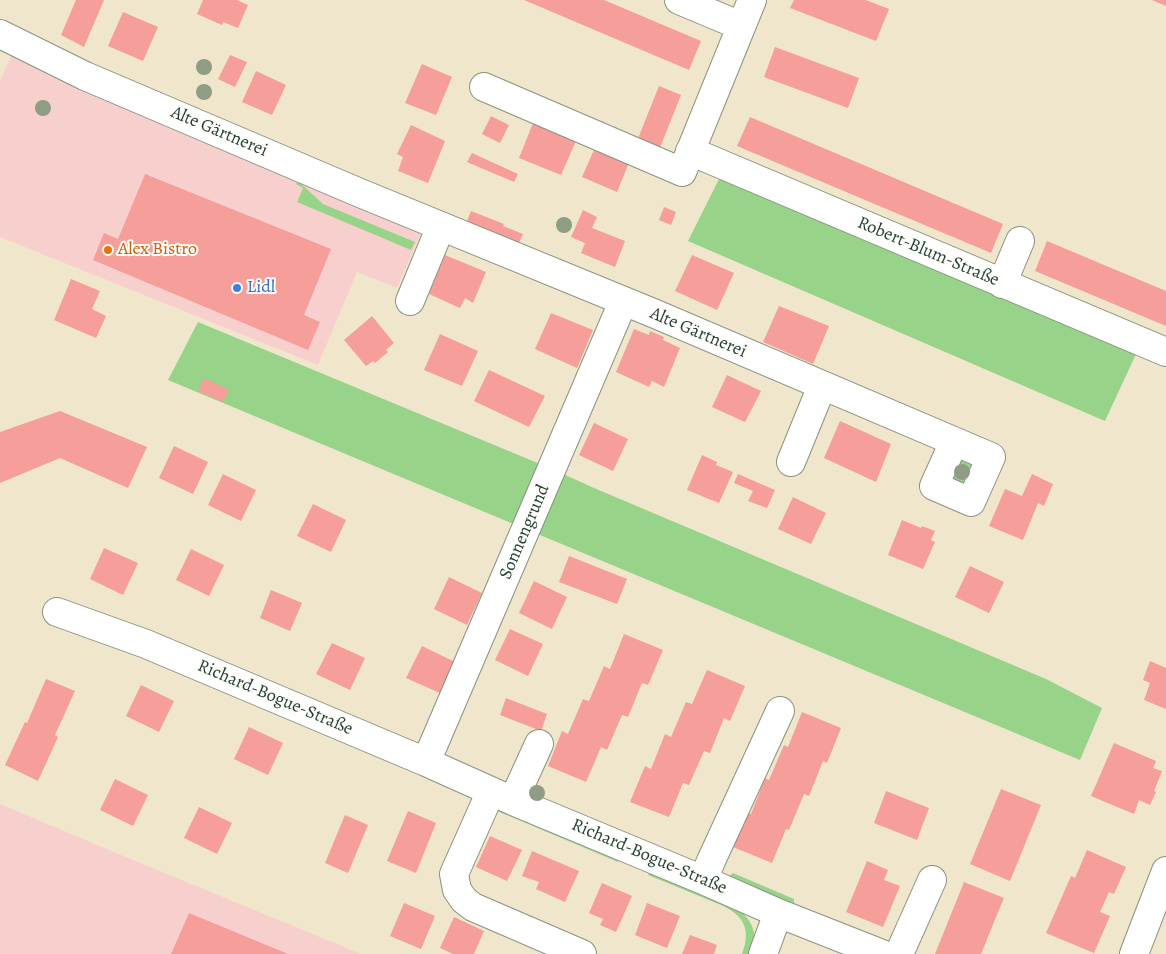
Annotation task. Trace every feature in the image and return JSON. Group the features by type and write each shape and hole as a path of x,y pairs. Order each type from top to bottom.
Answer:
{"street":[{"path":"679,0 741,26"},
{"path":"484,87 682,172 752,0"},
{"name":"Alte Gärtnerei","path":"0,34 85,76 954,442"},
{"path":"48,58 64,48 468,219"},
{"name":"Robert-Blum-Straße","path":"690,151 1166,352"},
{"path":"410,301 440,226"},
{"path":"1002,284 1020,241"},
{"name":"Sonnengrund","path":"426,762 623,302"},
{"path":"792,462 822,386"},
{"name":"Richard-Bogue-Straße","path":"57,612 146,644 778,913 882,954"},
{"path":"703,880 780,711"},
{"path":"539,744 502,796 454,874 457,890 464,900 473,907 582,954"},
{"path":"1134,954 1166,871"},
{"path":"899,954 932,880"},
{"path":"763,954 778,913"}],"shaded area":[{"path":"20,37 431,209 397,288 357,272 318,365 0,237 0,81"},
{"path":"0,804 121,855 361,954 0,954"}],"green space":[{"path":"719,179 1136,354 1105,421 688,241"},
{"path":"298,181 323,204 415,242 411,250 297,202 303,188 296,184"},
{"path":"198,322 552,469 1046,679 1102,708 1080,760 168,380"},
{"path":"960,455 977,462 965,490 947,482"},
{"path":"499,807 619,856 618,862 495,810"},
{"path":"651,870 740,910 749,920 753,930 754,941 751,954 742,954 746,931 741,919 736,914 721,905 648,875"},
{"path":"733,873 794,899 794,907 726,878"}],"building":[{"path":"76,0 104,0 84,47 61,35"},
{"path":"203,0 237,0 248,5 238,28 223,22 222,25 197,14"},
{"path":"524,0 604,0 701,41 689,70"},
{"path":"794,0 866,0 889,9 876,41 790,8"},
{"path":"1152,0 1166,0 1166,6"},
{"path":"123,12 158,27 143,61 108,46"},
{"path":"775,47 859,78 848,108 764,77"},
{"path":"230,55 247,62 235,87 218,79"},
{"path":"422,64 452,77 436,115 405,103"},
{"path":"256,71 286,85 272,115 242,102"},
{"path":"659,86 681,95 659,150 637,141"},
{"path":"491,116 509,125 500,143 482,134"},
{"path":"750,117 1003,224 991,253 737,146"},
{"path":"533,123 576,141 561,175 519,158"},
{"path":"411,125 445,141 428,183 398,171 403,157 397,154"},
{"path":"597,143 630,160 617,192 582,177"},
{"path":"472,153 518,174 514,182 467,162"},
{"name":"Lidl","path":"145,174 331,249 304,315 320,322 308,350 93,260 104,233 118,239"},
{"path":"664,207 676,212 671,225 659,220"},
{"path":"583,210 597,217 592,228 625,241 615,267 581,253 585,243 571,237"},
{"path":"471,211 523,234 517,247 466,224"},
{"path":"1047,241 1166,291 1166,326 1035,271"},
{"path":"445,255 486,272 473,303 465,298 460,308 429,294"},
{"path":"692,255 734,273 717,310 675,291"},
{"path":"71,279 100,291 92,309 106,316 96,338 54,320"},
{"path":"779,306 829,326 813,364 763,342"},
{"path":"551,313 593,330 577,368 535,349"},
{"path":"372,316 394,343 386,350 388,352 375,363 373,361 366,366 344,340"},
{"path":"634,329 649,335 650,331 664,337 663,340 680,348 664,387 652,381 649,387 616,372"},
{"path":"440,334 478,351 462,386 424,370"},
{"path":"489,370 545,396 529,427 474,401"},
{"path":"727,375 761,391 745,422 712,407"},
{"path":"204,378 229,390 223,402 198,391"},
{"path":"60,411 147,447 128,488 60,458 0,483 0,432"},
{"path":"840,421 891,444 876,482 824,458"},
{"path":"594,423 628,439 613,471 579,455"},
{"path":"174,446 208,462 193,494 159,478"},
{"path":"702,455 717,462 716,465 733,472 719,503 687,490"},
{"path":"223,474 256,490 241,521 208,505"},
{"path":"738,474 775,490 767,508 748,501 753,491 734,483"},
{"path":"1032,474 1053,484 1044,506 1038,503 1023,540 989,526 1005,489 1022,496"},
{"path":"793,497 826,513 811,544 778,529"},
{"path":"313,504 346,520 331,552 297,536"},
{"path":"902,520 921,528 922,526 935,531 931,540 935,542 923,569 888,555"},
{"path":"104,548 138,563 123,595 90,579"},
{"path":"191,549 224,565 209,596 176,580"},
{"path":"569,556 627,579 617,604 559,582"},
{"path":"970,566 1004,582 989,613 955,597"},
{"path":"449,577 482,593 467,625 434,609"},
{"path":"534,581 567,597 552,629 519,613"},
{"path":"271,590 302,603 290,631 260,618"},
{"path":"510,629 543,644 528,676 495,660"},
{"path":"624,634 663,650 648,685 642,683 628,717 622,715 607,750 601,747 586,782 548,766 562,731 568,734 583,699 589,701 604,666 610,669"},
{"path":"332,643 365,658 350,690 316,674"},
{"path":"422,646 455,662 440,693 406,678"},
{"path":"1150,661 1166,668 1166,709 1144,700 1150,683 1143,680"},
{"path":"707,670 745,686 730,721 724,718 710,753 704,751 689,785 683,783 669,817 630,802 645,766 651,769 665,734 671,737 686,702 692,704"},
{"path":"46,679 75,691 55,735 58,737 38,781 5,765 25,722 27,723"},
{"path":"141,685 174,701 159,732 126,716"},
{"path":"506,698 547,714 541,731 500,715"},
{"path":"802,712 841,728 827,763 823,761 809,796 804,794 789,830 786,829 772,863 733,847 748,813 751,814 765,778 769,780 784,745 788,747"},
{"path":"249,727 283,743 268,775 234,759"},
{"path":"1114,743 1156,761 1153,768 1162,771 1150,805 1139,800 1134,814 1091,796"},
{"path":"115,779 148,795 133,826 100,810"},
{"path":"1001,789 1041,805 1010,881 970,864"},
{"path":"886,791 929,808 917,840 874,823"},
{"path":"199,807 232,823 217,854 184,838"},
{"path":"408,811 436,823 416,873 387,861"},
{"path":"345,815 368,825 348,873 325,863"},
{"path":"490,836 522,850 507,881 476,867"},
{"path":"1087,850 1126,867 1114,894 1109,892 1100,912 1110,916 1094,953 1046,933 1071,876 1075,878"},
{"path":"532,851 579,871 565,902 536,889 539,882 522,876"},
{"path":"867,861 888,870 884,880 900,886 883,927 846,912"},
{"path":"964,882 1004,898 981,954 935,954"},
{"path":"602,883 632,896 616,932 600,925 603,919 589,913"},
{"path":"404,903 435,916 421,949 390,936"},
{"path":"647,903 680,916 667,948 635,935"},
{"path":"189,913 288,954 171,954"},
{"path":"454,917 484,931 474,954 453,954 440,948"},
{"path":"690,935 717,945 714,954 682,954"}],"place":[{"name":"Alex Bistro","path":"108,250"},
{"name":"Lidl","path":"237,288"}]}
